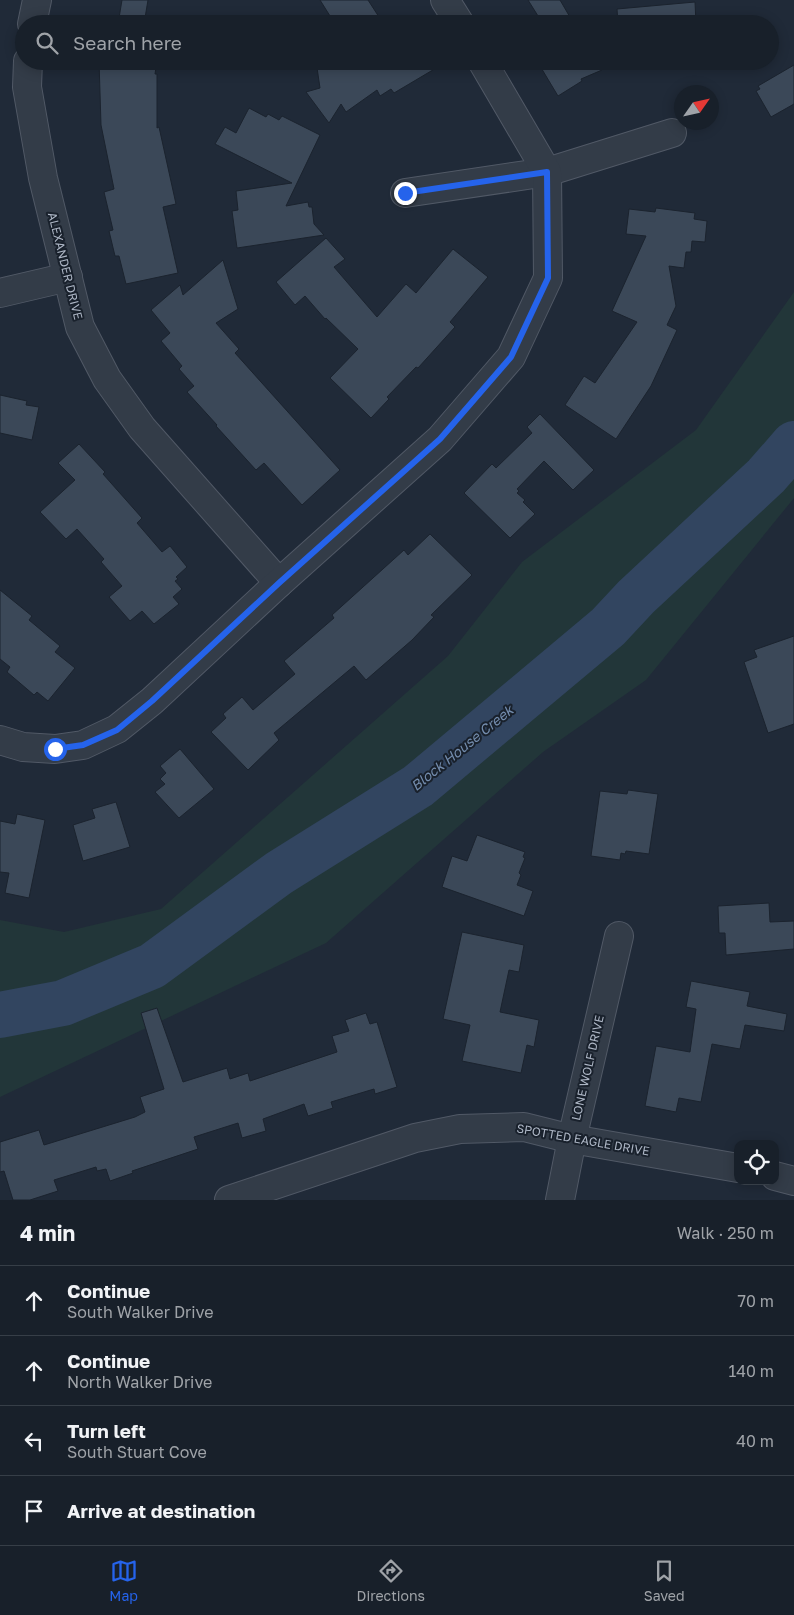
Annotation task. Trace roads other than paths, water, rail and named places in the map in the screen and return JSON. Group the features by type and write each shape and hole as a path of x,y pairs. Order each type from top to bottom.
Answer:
{"street":[{"path":"34,15 37,0"},
{"path":"446,0 455,15"},
{"name":"ALEXANDER DRIVE","path":"28,70 27,87 43,178 80,327 107,378 142,428 279,583"},
{"path":"0,740 23,747 55,749 83,745 117,730 152,701 279,583 440,439 511,357 548,278 547,172 487,70"},
{"path":"405,193 547,172 672,133"},
{"path":"0,293 68,278"},
{"name":"LONE WOLF DRIVE","path":"560,1200 572,1139 619,936"},
{"name":"SPOTTED EAGLE DRIVE","path":"229,1200 415,1138 460,1129 524,1127 572,1139 734,1167"},
{"path":"779,1177 794,1181"}],"waterway":[{"name":"Block House Creek","path":"0,1015 63,1003 152,966 279,873 418,786 608,627 636,597 766,476 794,444"}]}
